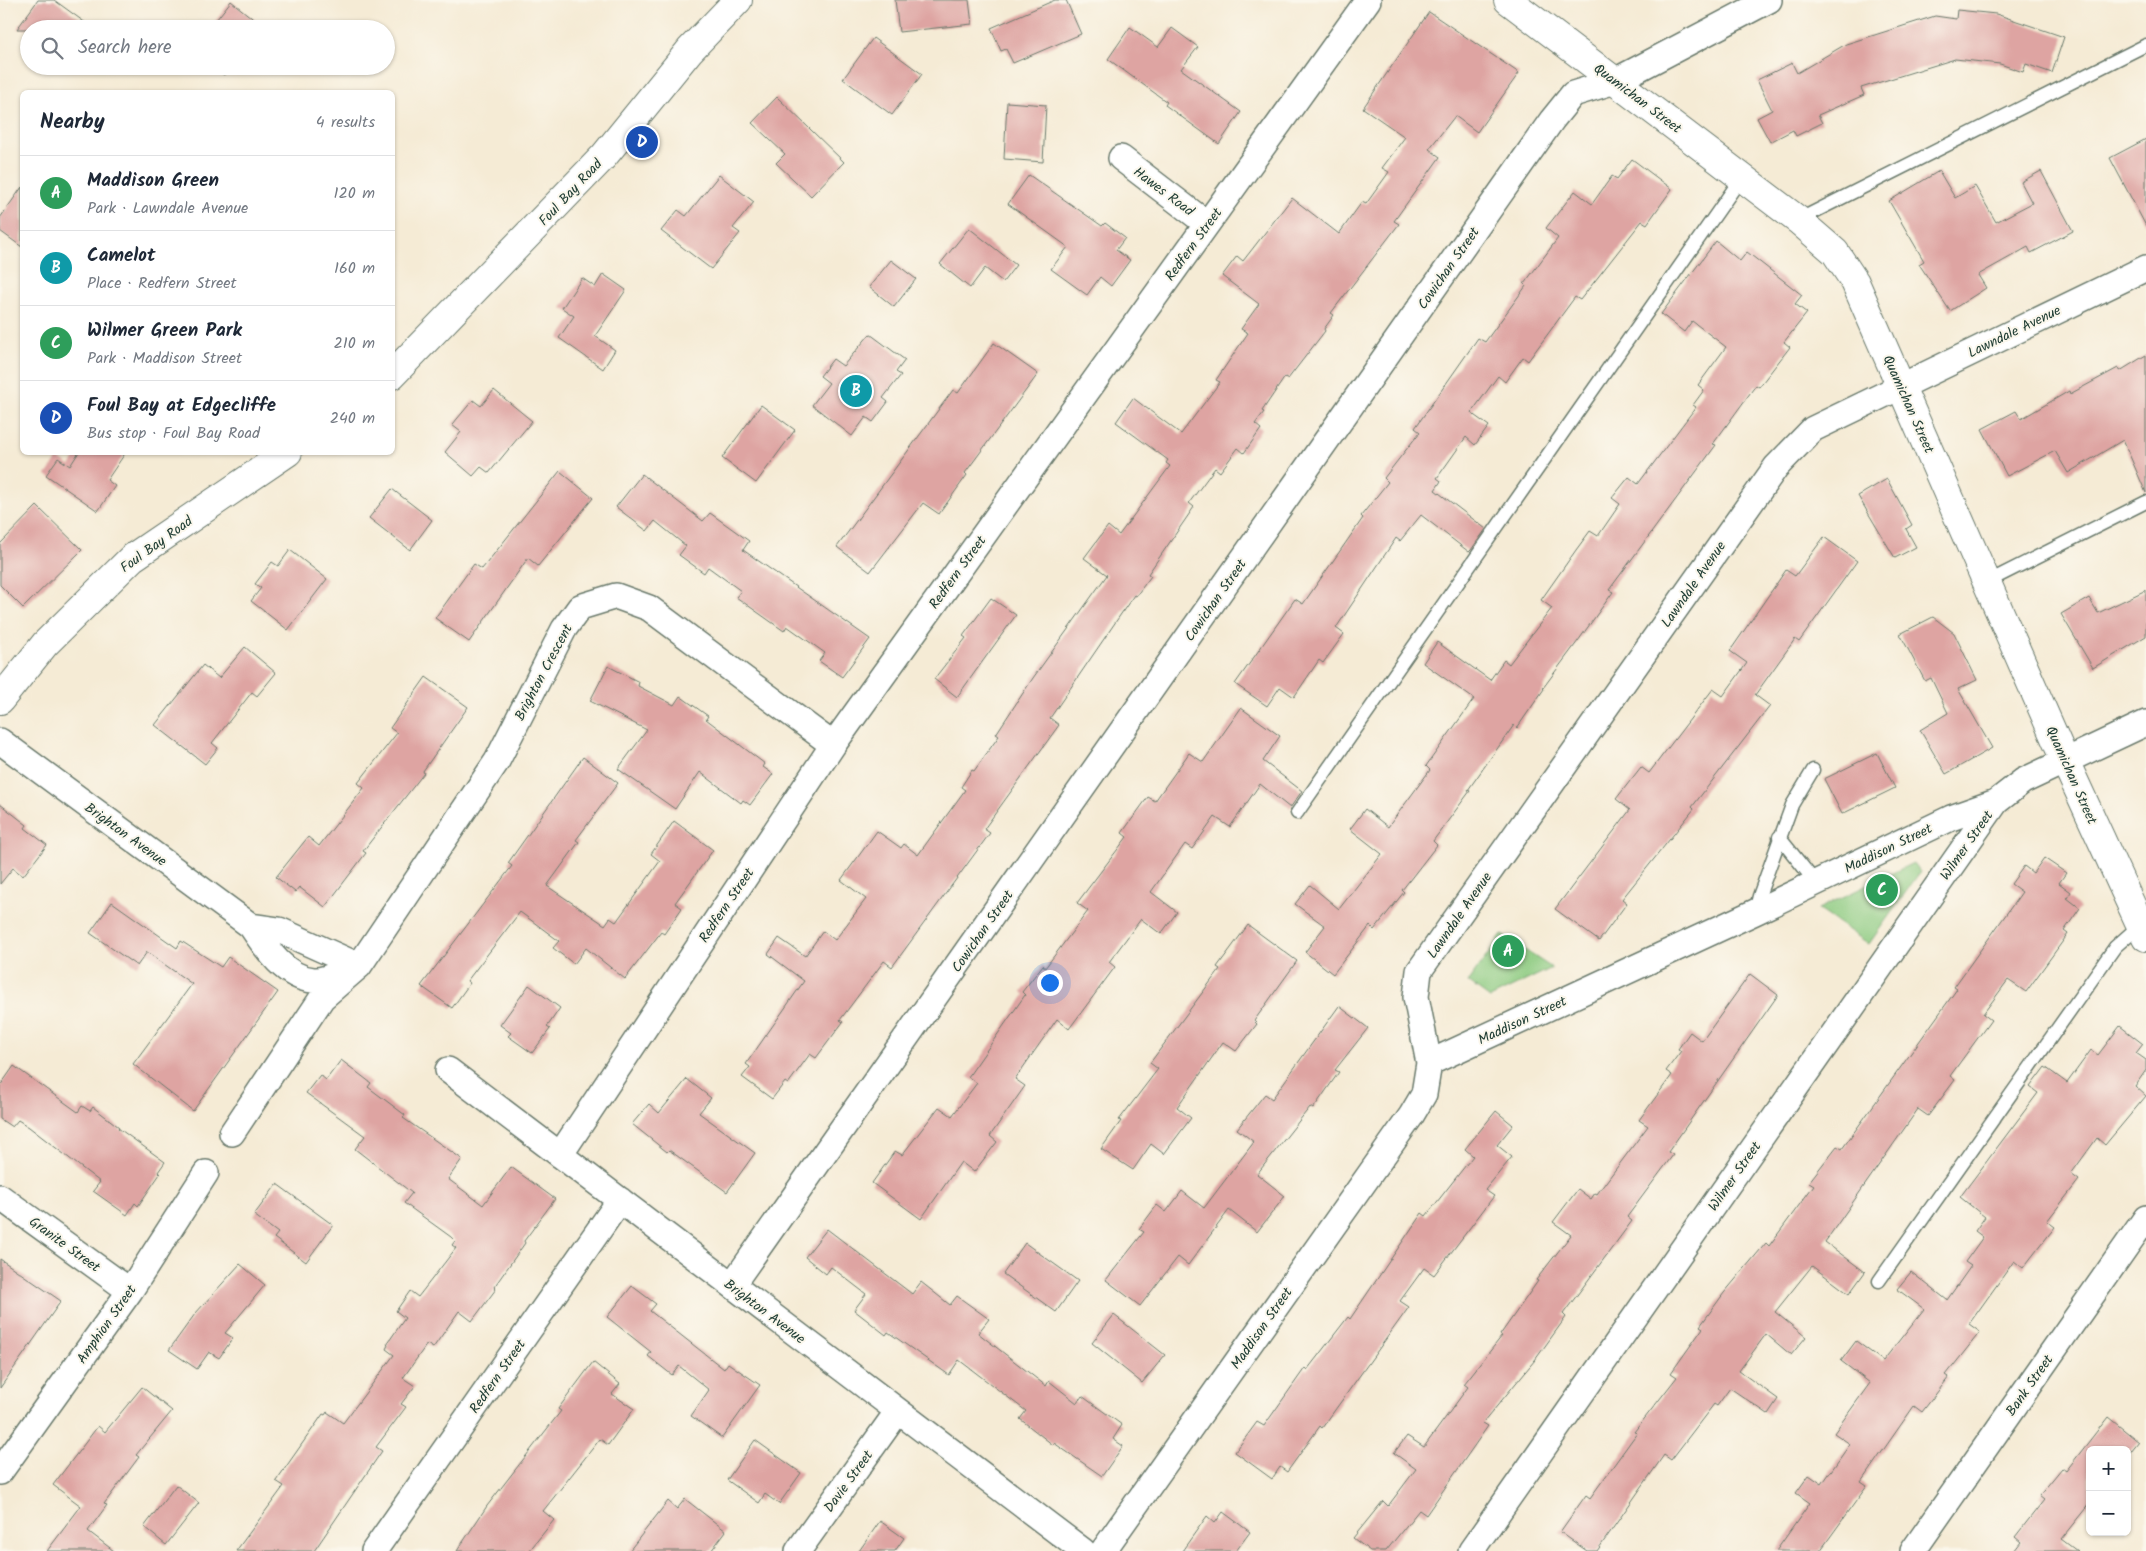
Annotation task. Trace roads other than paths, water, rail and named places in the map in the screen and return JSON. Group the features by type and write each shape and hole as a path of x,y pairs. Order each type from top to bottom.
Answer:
{"street":[{"name":"Foul Bay Road","path":"395,372 604,156 690,50 738,0"},
{"name":"Redfern Street","path":"560,1155 833,745 1368,0"},
{"name":"Quamichan Street","path":"1508,0 1798,220 1835,252 1855,282 2066,763 2144,928"},
{"name":"Cowichan Street","path":"732,1285 1552,120 1573,94 1615,81 1769,0"},
{"name":"Hawes Road","path":"1121,158 1207,224"},
{"name":"Lawndale Avenue","path":"1428,1062 1416,997 1420,971 1776,466 1813,428 2146,268"},
{"name":"Foul Bay Road","path":"0,700 46,644 132,558 284,455"},
{"name":"Brighton Crescent","path":"359,966 497,761 564,629 580,607 616,596 649,608 833,745"},
{"name":"Maddison Street","path":"1103,1551 1411,1116 1424,1094 1428,1062 1755,912 1951,818 1996,802 2023,782 2066,763 2146,722"},
{"name":"Brighton Avenue","path":"0,741 251,926 266,948 298,976 315,981 359,966"},
{"name":"Wilmer Street","path":"1472,1551 1996,802"},
{"name":"Brighton Avenue","path":"251,926 279,930 359,966"},
{"path":"232,1133 322,998 359,966"},
{"name":"Brighton Avenue","path":"448,1070 1083,1551"},
{"name":"Amphion Street","path":"0,1472 130,1291 206,1172"},
{"name":"Granite Street","path":"0,1197 130,1291"},
{"name":"Redfern Street","path":"374,1551 620,1200"},
{"name":"Bank Street","path":"1913,1551 2146,1218"},
{"name":"Davie Street","path":"798,1551 898,1411"}],"lane":[{"path":"1798,220 2146,45"},
{"path":"1297,813 1742,177"},
{"path":"1987,582 2146,502"},
{"path":"1755,912 1779,837 1792,805 1813,770"},
{"path":"1779,837 1816,883"},
{"path":"1879,1281 2115,947 2144,928"}],"place":[{"name":"Foul Bay at Edgecliffe","path":"642,142"},
{"name":"Camelot","path":"856,391"},
{"name":"Wilmer Green Park","path":"1882,890"},
{"name":"Maddison Green","path":"1508,951"}]}
